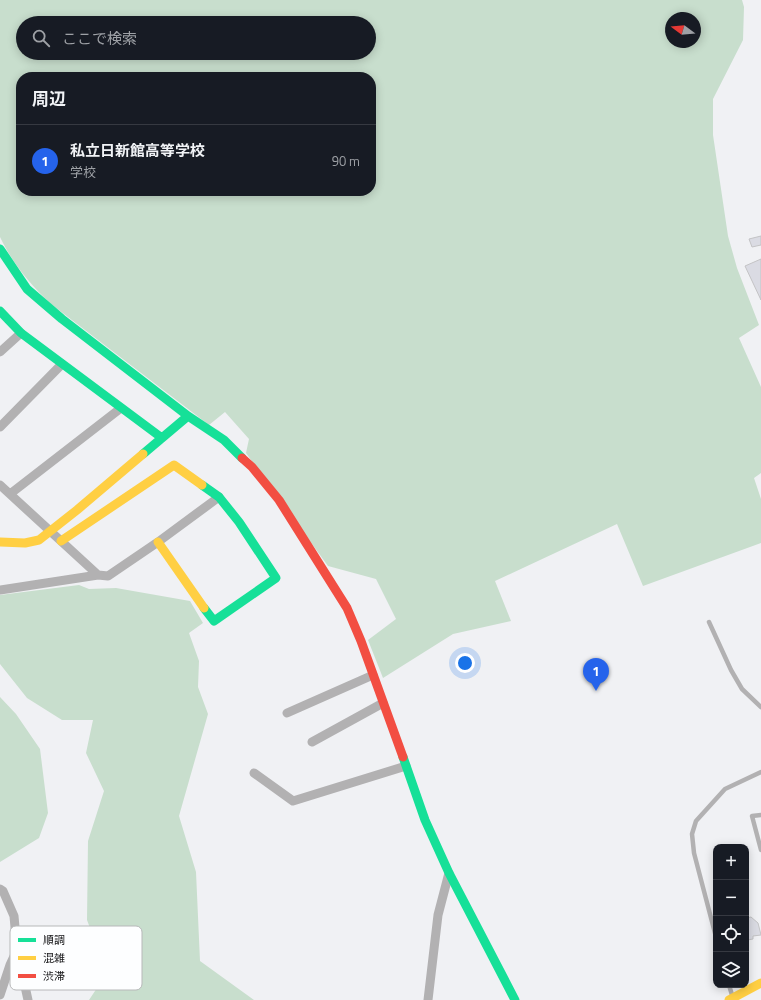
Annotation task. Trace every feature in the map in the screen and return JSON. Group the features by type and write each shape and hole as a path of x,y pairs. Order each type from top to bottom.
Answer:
{"main road":[{"path":"0,249 27,289 62,320 188,416 224,440 252,467 280,500 347,608 373,675 425,820 449,873 515,1000"},
{"path":"0,311 21,333 162,438"},
{"path":"0,542 25,543 39,540 52,531 188,416"},
{"path":"61,541 174,464 219,497 239,522 276,578 214,620 158,542"},
{"path":"731,999 761,983"}],"street":[{"path":"0,352 21,333"},
{"path":"0,427 62,364"},
{"path":"10,494 121,408"},
{"path":"0,485 52,531 98,575"},
{"path":"0,590 60,579 98,575 108,576 158,542 219,497"},
{"path":"288,713 373,675"},
{"path":"312,742 383,704"},
{"path":"254,773 293,802 406,766"},
{"path":"428,1000 438,915 449,873"},
{"path":"0,889 3,891 14,916 15,926"},
{"path":"0,995 10,965"},
{"path":"26,990 28,1000"}],"lane":[{"path":"709,622 731,670 742,689 761,708"},
{"path":"713,926 694,854 692,834 696,821 725,789 761,772"},
{"path":"761,815 752,816 761,850"},
{"path":"729,988 731,999"}],"green space":[{"path":"0,0 742,0 744,7 743,40 713,99 713,135 728,236 737,268 759,325 739,338 761,387 761,473 754,478 761,499 761,543 643,586 617,524 495,581 511,621 453,634 383,678 368,640 396,619 376,579 328,566 246,453 249,439 225,412 209,425 51,304 22,273 10,256 0,237"},
{"path":"79,585 89,589 116,588 190,601 203,623 189,633 199,661 198,687 208,714 179,816 196,872 200,961 254,1000 89,1000 96,990 142,990 142,926 89,926 87,920 88,841 104,791 86,753 93,720 62,720 27,698 0,664 0,595"},
{"path":"0,697 16,714 40,749 48,813 39,838 0,862"}],"building":[{"path":"761,236 761,245 752,247 749,239"},
{"path":"761,259 761,300 745,266"},
{"path":"749,917 751,917 758,923 761,935 753,936 753,939 749,940"}],"traffic: fast":[{"path":"0,249 27,289 62,319 188,416 224,440 242,458"},
{"path":"0,311 21,333 162,438"},
{"path":"143,454 188,416"},
{"path":"202,485 219,497 239,522 276,578 214,621 204,608"},
{"path":"403,757 425,820 449,873 515,1000"}],"traffic: slow":[{"path":"0,542 25,543 39,540 143,454"},
{"path":"61,541 174,465 202,485"},
{"path":"158,542 204,608"},
{"path":"729,1000 761,983"}],"traffic: jam":[{"path":"242,458 252,467 279,500 347,608 361,641 403,757"}],"place":[{"name":"私立日新館高等学校","path":"596,691"}]}
